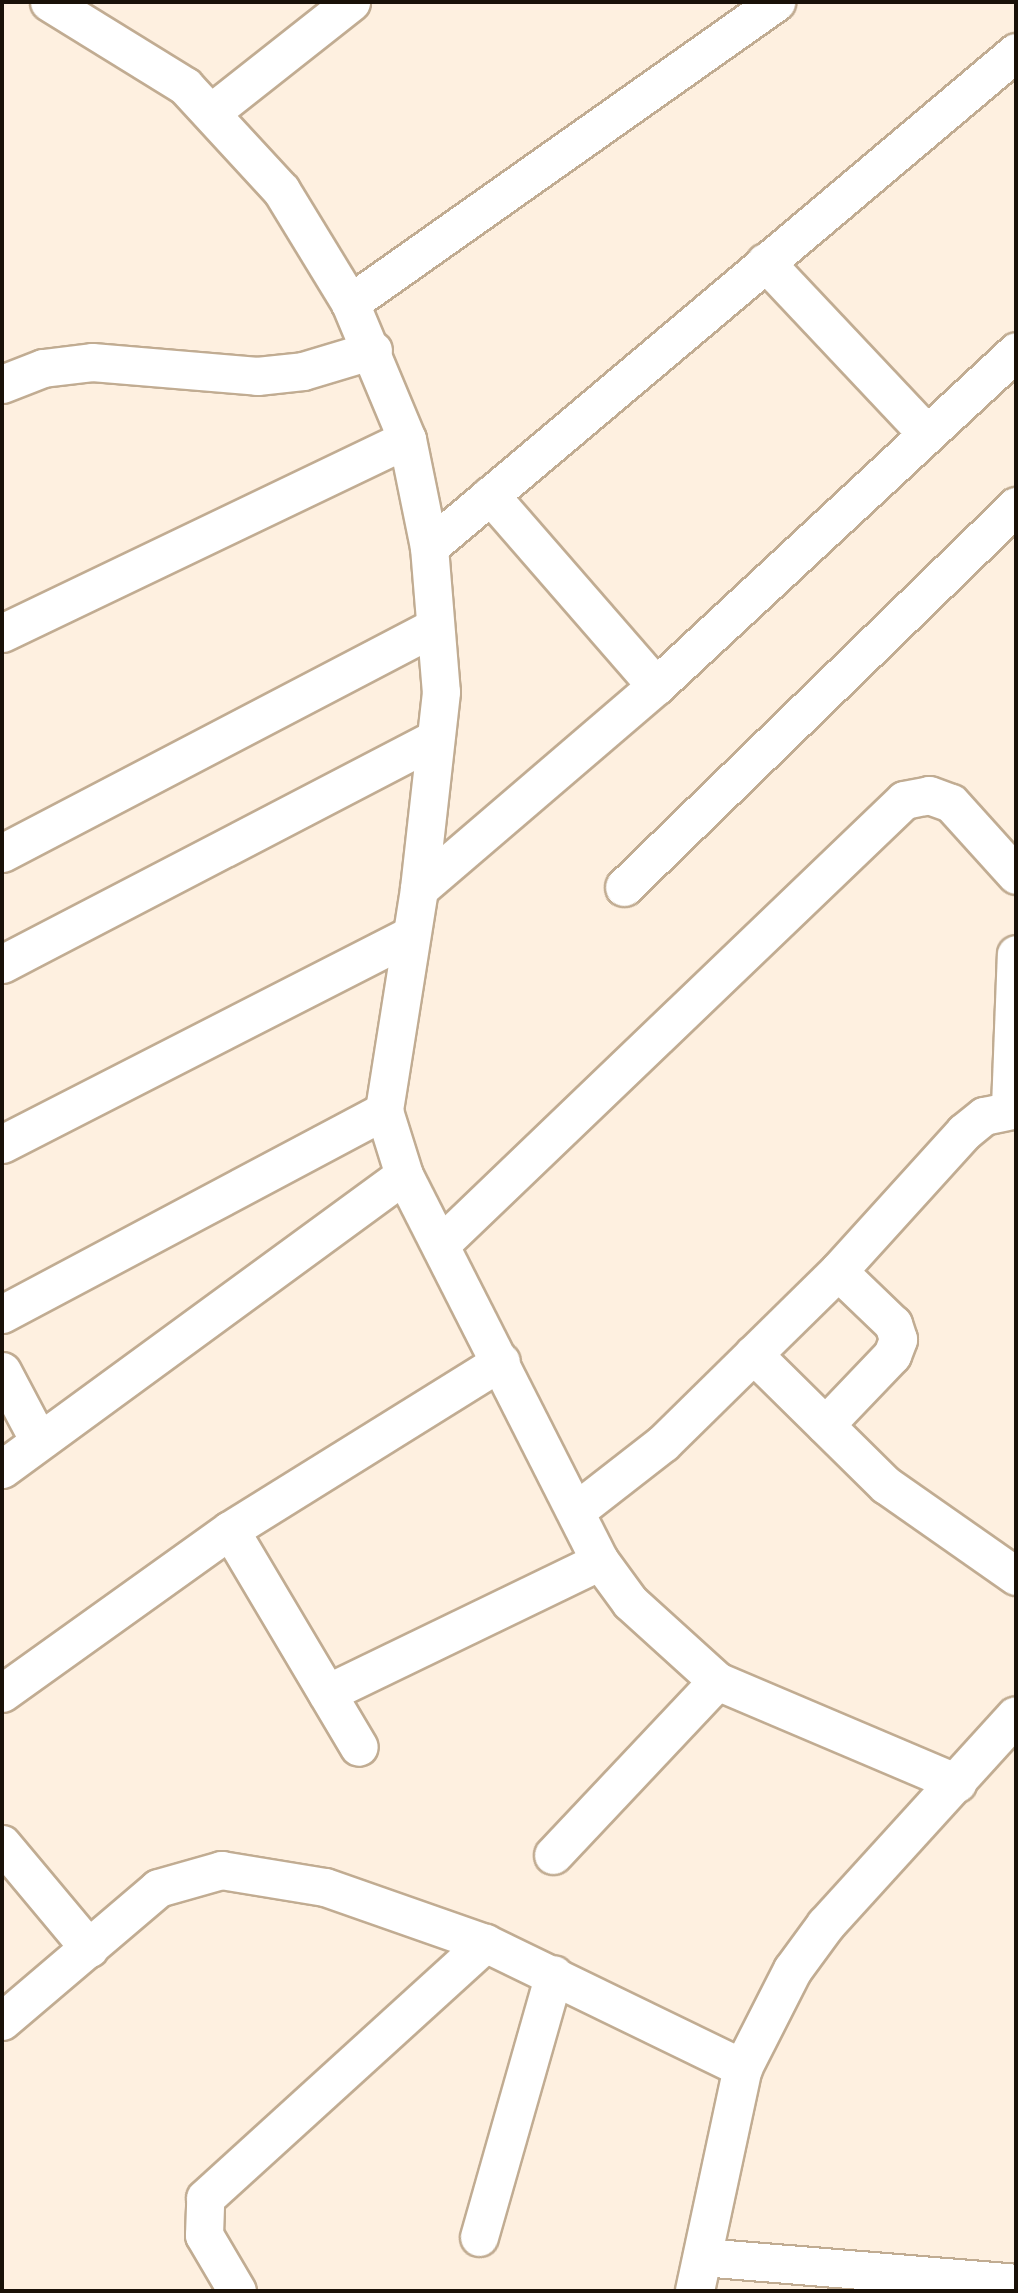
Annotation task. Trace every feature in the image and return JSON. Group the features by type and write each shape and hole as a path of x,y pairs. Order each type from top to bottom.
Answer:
{"highway":[{"path":"699,2274 743,2068 793,1970 826,1925 1016,1716"}],"street":[{"path":"213,111 351,2"},
{"path":"351,303 776,2"},
{"path":"75,8 185,86 213,111 281,190 351,303 373,350 407,439 429,547 441,692 419,889 384,1111 404,1175 577,1510 600,1561 630,1602 717,1681 957,1783"},
{"path":"429,547 1016,52"},
{"path":"765,262 926,433"},
{"path":"2,384 43,368 92,362 257,376 303,370 373,350"},
{"path":"419,889 656,687 1016,351"},
{"path":"2,633 407,439"},
{"path":"490,495 656,687"},
{"path":"624,887 1016,506"},
{"path":"2,853 435,626"},
{"path":"2,964 434,738"},
{"path":"441,1244 904,800 929,794 951,803 1016,875"},
{"path":"2,1144 411,935"},
{"path":"577,1510 663,1443 838,1271 964,1132 984,1116 1013,1108 1016,954"},
{"path":"2,1314 384,1111"},
{"path":"2,1469 404,1175"},
{"path":"825,1425 892,1355 898,1339 893,1324 838,1271"},
{"path":"753,1354 886,1485 1016,1576"},
{"path":"2,1693 230,1530 501,1361"},
{"path":"2,1371 39,1441"},
{"path":"230,1530 359,1747"},
{"path":"327,1693 600,1561"},
{"path":"553,1856 717,1681"},
{"path":"2,1844 89,1948"},
{"path":"2,2021 158,1888 221,1870 325,1887 485,1943 554,1974 743,2068"},
{"path":"237,2291 204,2235 205,2198 485,1943"},
{"path":"479,2237 554,1974"},
{"path":"699,2274 1016,2283"}]}
